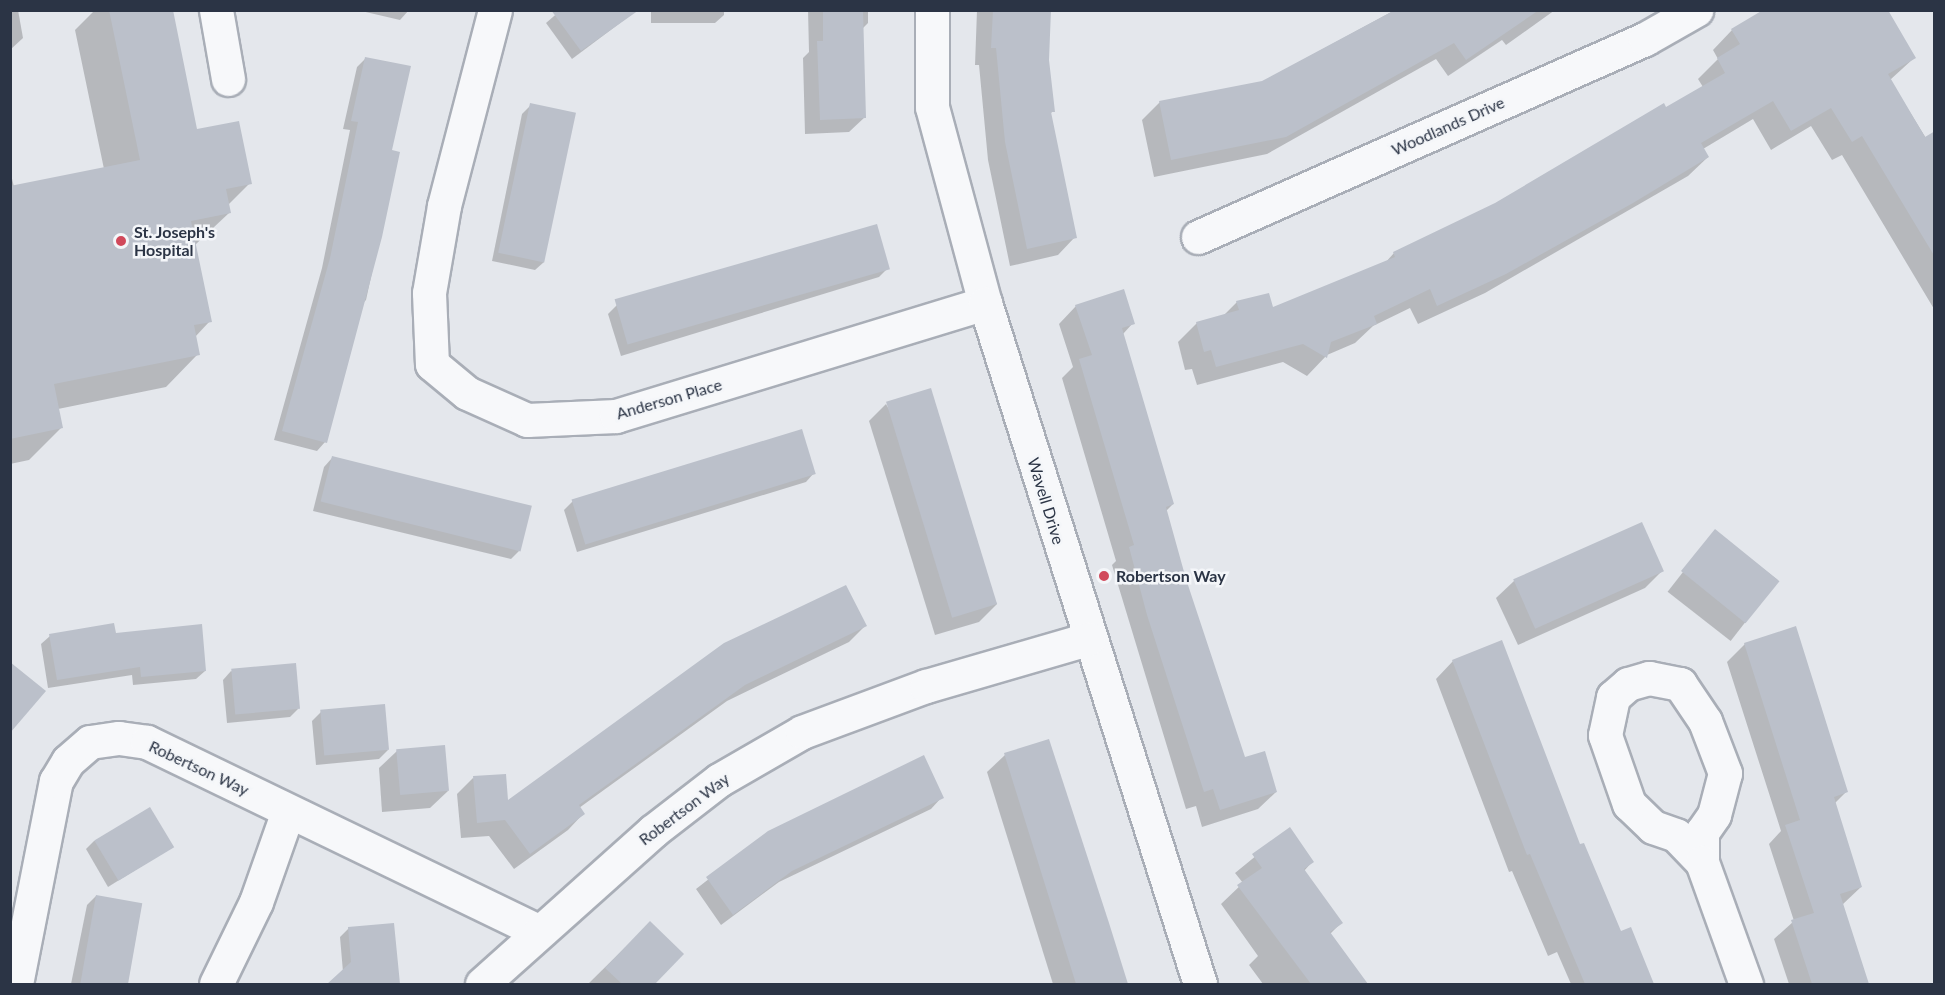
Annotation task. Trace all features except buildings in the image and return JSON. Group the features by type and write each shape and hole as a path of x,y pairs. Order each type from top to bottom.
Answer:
{"street":[{"path":"216,10 228,79"},
{"name":"Anderson Place","path":"495,10 444,206 429,293 432,364 467,393 527,420 616,416 985,303"},
{"name":"Wavell Drive","path":"932,10 932,107 985,303 1088,639 1200,984"},
{"name":"Woodlands Drive","path":"1198,237 1645,39 1696,10"},
{"name":"Robertson Way","path":"482,984 538,931 653,831 719,780 802,732 926,686 1088,639"},
{"path":"1702,862 1676,835 1653,827 1629,804 1605,735 1613,697 1628,684 1649,678 1680,684 1705,721 1725,773 1714,815 1702,832 1702,862 1746,984"},
{"name":"Robertson Way","path":"16,984 56,781 68,761 90,742 119,738 147,742 538,931"},
{"path":"216,984 256,902 288,811"}],"place":[{"name":"St. Joseph's Hospital","path":"121,241"},
{"name":"Robertson Way","path":"1104,576"}]}
